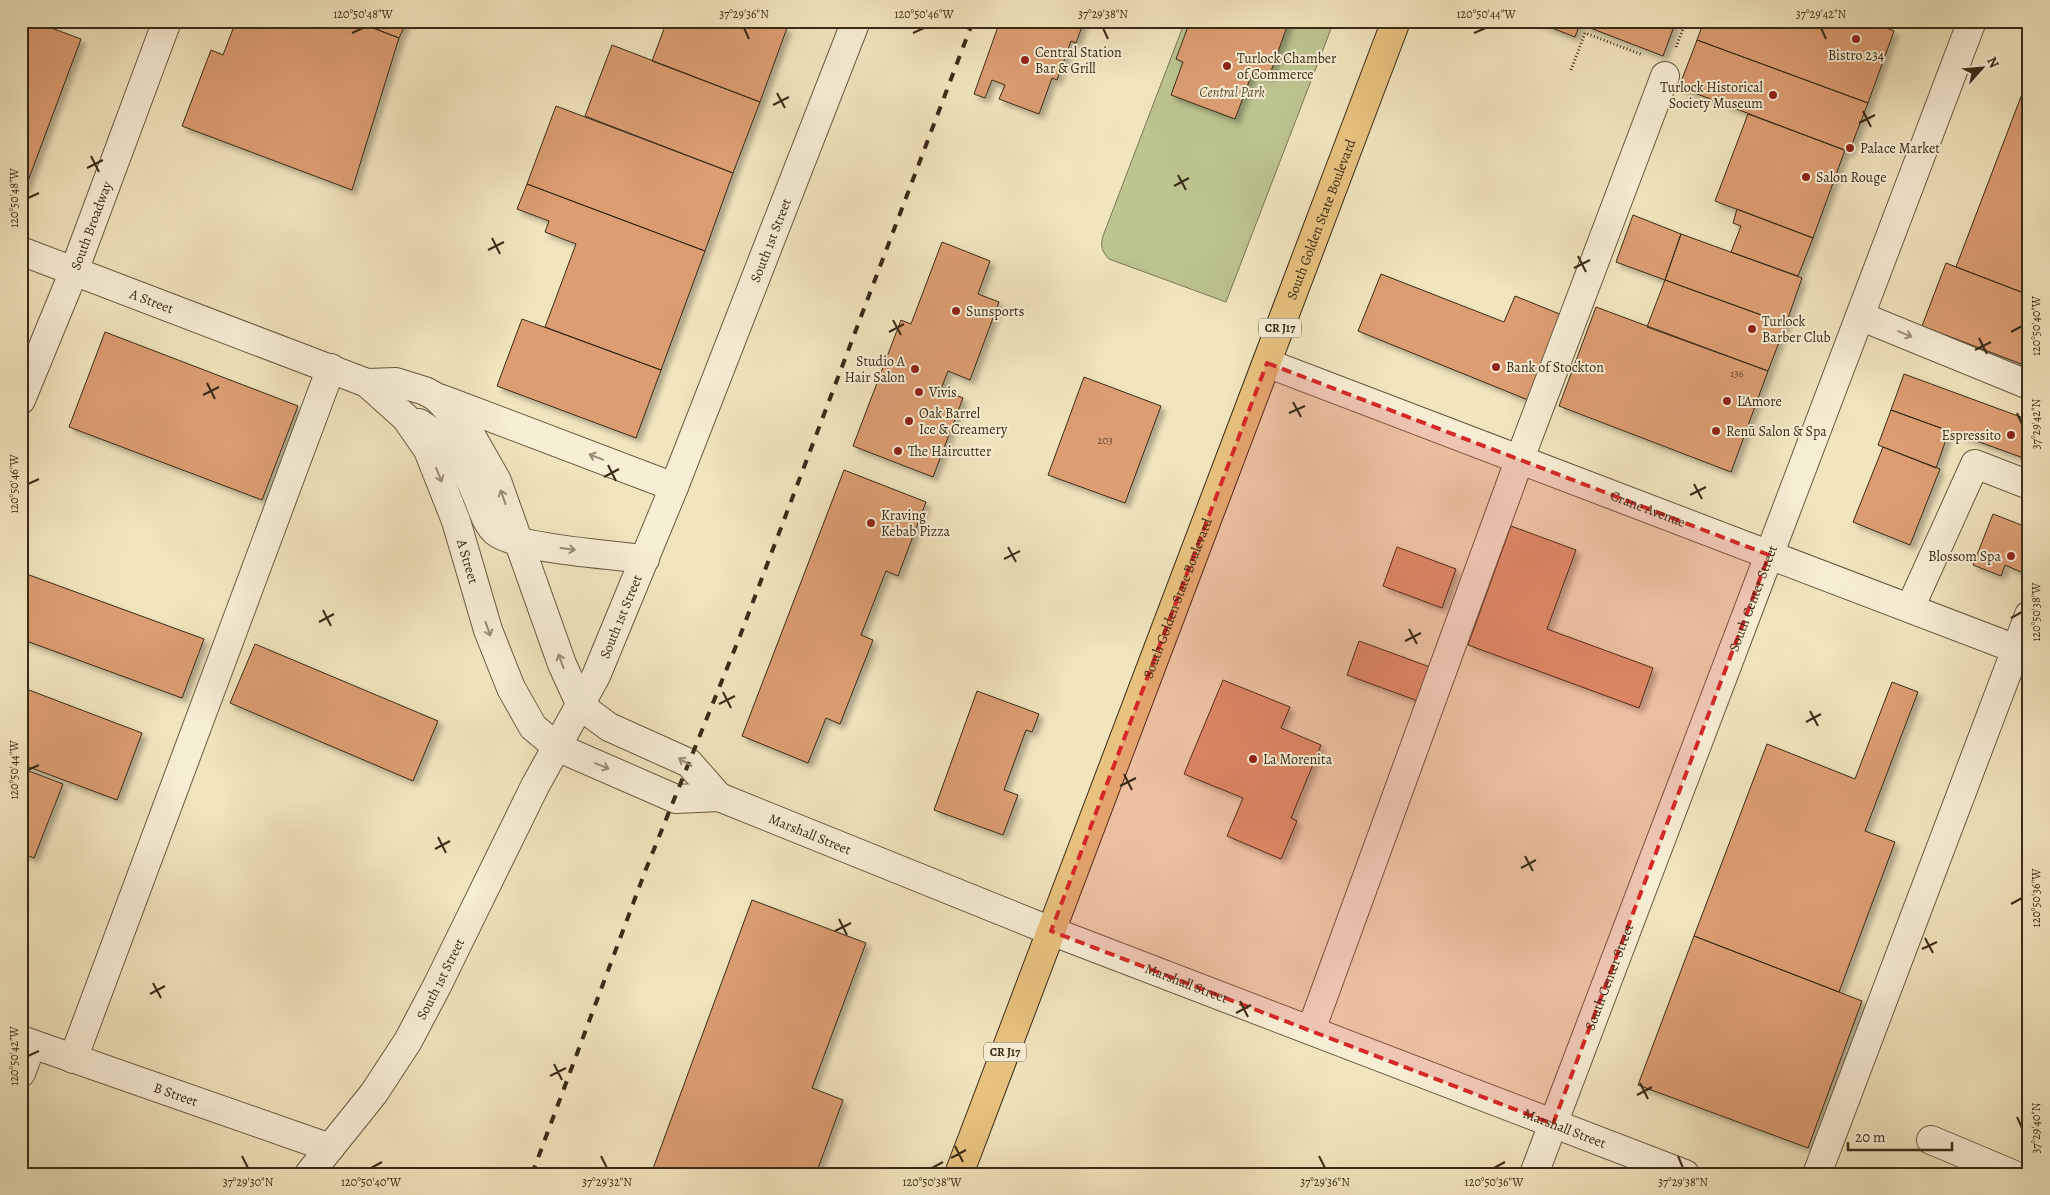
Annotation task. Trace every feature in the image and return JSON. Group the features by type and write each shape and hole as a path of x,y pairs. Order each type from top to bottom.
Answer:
{"main road":[{"name":"South Golden State Boulevard","path":"959,1174 1396,21"}],"street":[{"name":"South Broadway","path":"21,400 74,271 167,21"},
{"name":"South 1st Street","path":"309,1174 374,1093 408,1041 557,747 582,704 674,487 856,21"},
{"name":"South Center Street","path":"1534,1174 1972,21"},
{"path":"1311,1030 1519,461 1659,67"},
{"name":"A Street","path":"21,251 367,383 406,418 428,450 446,492 488,630 511,688 533,727 557,747"},
{"path":"1860,316 2029,385"},
{"name":"Crane Avenue","path":"1267,363 1519,461 2022,651"},
{"path":"73,1059 331,368"},
{"name":"A Street","path":"367,383 396,382 414,386 436,397 468,430 488,463 520,543 562,664 582,704"},
{"path":"436,397 674,487"},
{"path":"406,418 428,428 446,443 469,476 489,524 497,533 520,543 645,558"},
{"path":"1910,608 1975,464 2029,485"},
{"path":"1817,1174 2022,651 2029,615"},
{"name":"Marshall Street","path":"582,704 609,727 689,763 719,797"},
{"name":"Marshall Street","path":"557,747 676,798 719,797 1051,931 1685,1174"},
{"path":"21,1073 27,1042"},
{"name":"B Street","path":"27,1042 330,1148"},
{"path":"1931,1140 2012,1174"}],"path":[{"path":"1572,70 1585,33 1659,67"}],"highlighted area":[{"path":"1267,363 1769,555 1553,1124 1051,931"}],"green space":[{"name":"Central Park","path":"1185,21 1334,21 1226,302 1109,259 1102,246 1103,236"}],"building":[{"path":"21,21 39,21 38,23 81,39 25,189 21,188"},
{"path":"236,21 355,21 399,38 352,190 182,126 211,50 223,55"},
{"path":"355,21 407,21 399,38"},
{"path":"667,21 770,21 787,28 760,102 652,61"},
{"name":"Central Station Bar & Grill","path":"1000,21 1084,21 1076,43 1071,41 1057,80 1052,78 1039,114 999,99 1005,85 992,80 985,98 974,94"},
{"name":"Turlock Chamber of Commerce","path":"1190,21 1289,21 1269,77 1253,71 1235,119 1171,95 1183,62 1176,59"},
{"path":"1534,21 1676,21 1663,56 1580,24 1575,37"},
{"path":"1704,21 1870,21 1894,31 1868,103 1697,40"},
{"name":"Turlock Historical Society Museum","path":"1697,40 1868,103 1849,152 1679,87"},
{"path":"612,45 760,102 733,173 585,116"},
{"path":"2022,94 2029,96 2029,295 1956,267"},
{"path":"556,106 733,173 705,251 527,184"},
{"path":"1748,114 1845,150 1813,238 1715,201"},
{"path":"527,184 705,251 661,370 545,327 576,244 545,232 549,221 517,209"},
{"path":"1737,209 1813,238 1798,276 1731,252 1741,226 1733,223"},
{"path":"1633,215 1681,234 1665,280 1616,262"},
{"path":"1681,234 1802,278 1786,324 1665,280"},
{"path":"942,242 990,261 978,294 999,302 970,380 948,371 941,389 963,398 933,477 853,446 901,320 911,324"},
{"path":"1946,263 2029,295 2029,367 1922,326"},
{"name":"Bank of Stockton","path":"1381,274 1504,322 1515,296 1567,317 1533,402 1358,331"},
{"path":"1665,280 1786,324 1768,371 1647,327"},
{"path":"1596,307 1768,371 1731,472 1559,406"},
{"path":"522,319 661,370 636,438 497,386"},
{"path":"105,332 298,406 262,500 69,427"},
{"path":"1904,374 2029,420 2029,460 1891,410"},
{"path":"1084,377 1161,406 1125,503 1048,475"},
{"path":"1891,410 1949,431 1936,468 1878,445"},
{"path":"1883,447 1940,469 1910,545 1853,522"},
{"path":"844,470 926,502 898,576 886,571 861,635 873,640 840,724 826,718 808,763 742,736"},
{"path":"1993,514 2029,528 2028,575 2005,565 2001,576 1973,565"},
{"path":"1511,526 1576,550 1547,629 1653,668 1639,708 1468,645"},
{"path":"1397,547 1456,569 1442,608 1383,586"},
{"path":"21,572 204,639 182,698 21,639"},
{"path":"1359,641 1430,667 1418,701 1347,675"},
{"path":"255,644 438,721 413,781 230,703"},
{"name":"La Morenita","path":"1223,680 1290,707 1281,728 1321,745 1291,818 1297,821 1281,859 1227,836 1243,798 1184,774"},
{"path":"1892,682 1918,692 1865,831 1895,842 1839,992 1694,936 1767,744 1855,779"},
{"path":"21,687 142,733 117,800 21,764"},
{"path":"977,691 1039,714 1032,732 1026,730 1004,790 1018,795 1003,835 934,810"},
{"path":"21,768 63,784 34,858 21,853"},
{"path":"752,900 866,943 812,1088 843,1100 816,1174 651,1174"},
{"path":"1694,936 1862,1001 1808,1148 1638,1085"}],"railway":[{"path":"532,1174 646,869 740,636 973,21"}],"place":[{"name":"Bistro 234","path":"1856,39"},
{"name":"Central Station Bar & Grill","path":"1025,60"},
{"name":"Turlock Chamber of Commerce","path":"1227,66"},
{"name":"Turlock Historical Society Museum","path":"1773,95"},
{"name":"Palace Market","path":"1850,148"},
{"name":"Salon Rouge","path":"1806,177"},
{"name":"Sunsports","path":"956,311"},
{"name":"Turlock Barber Club","path":"1752,329"},
{"name":"Bank of Stockton","path":"1496,367"},
{"name":"Studio A Hair Salon","path":"915,369"},
{"name":"Vivis","path":"919,392"},
{"name":"L'Amore","path":"1727,401"},
{"name":"Oak Barrel Ice & Creamery","path":"909,421"},
{"name":"Renū Salon & Spa","path":"1716,431"},
{"name":"Espressito","path":"2011,435"},
{"name":"The Haircutter","path":"898,451"},
{"name":"Kraving Kebab Pizza","path":"871,523"},
{"name":"Blossom Spa","path":"2011,556"},
{"name":"La Morenita","path":"1253,759"}]}
